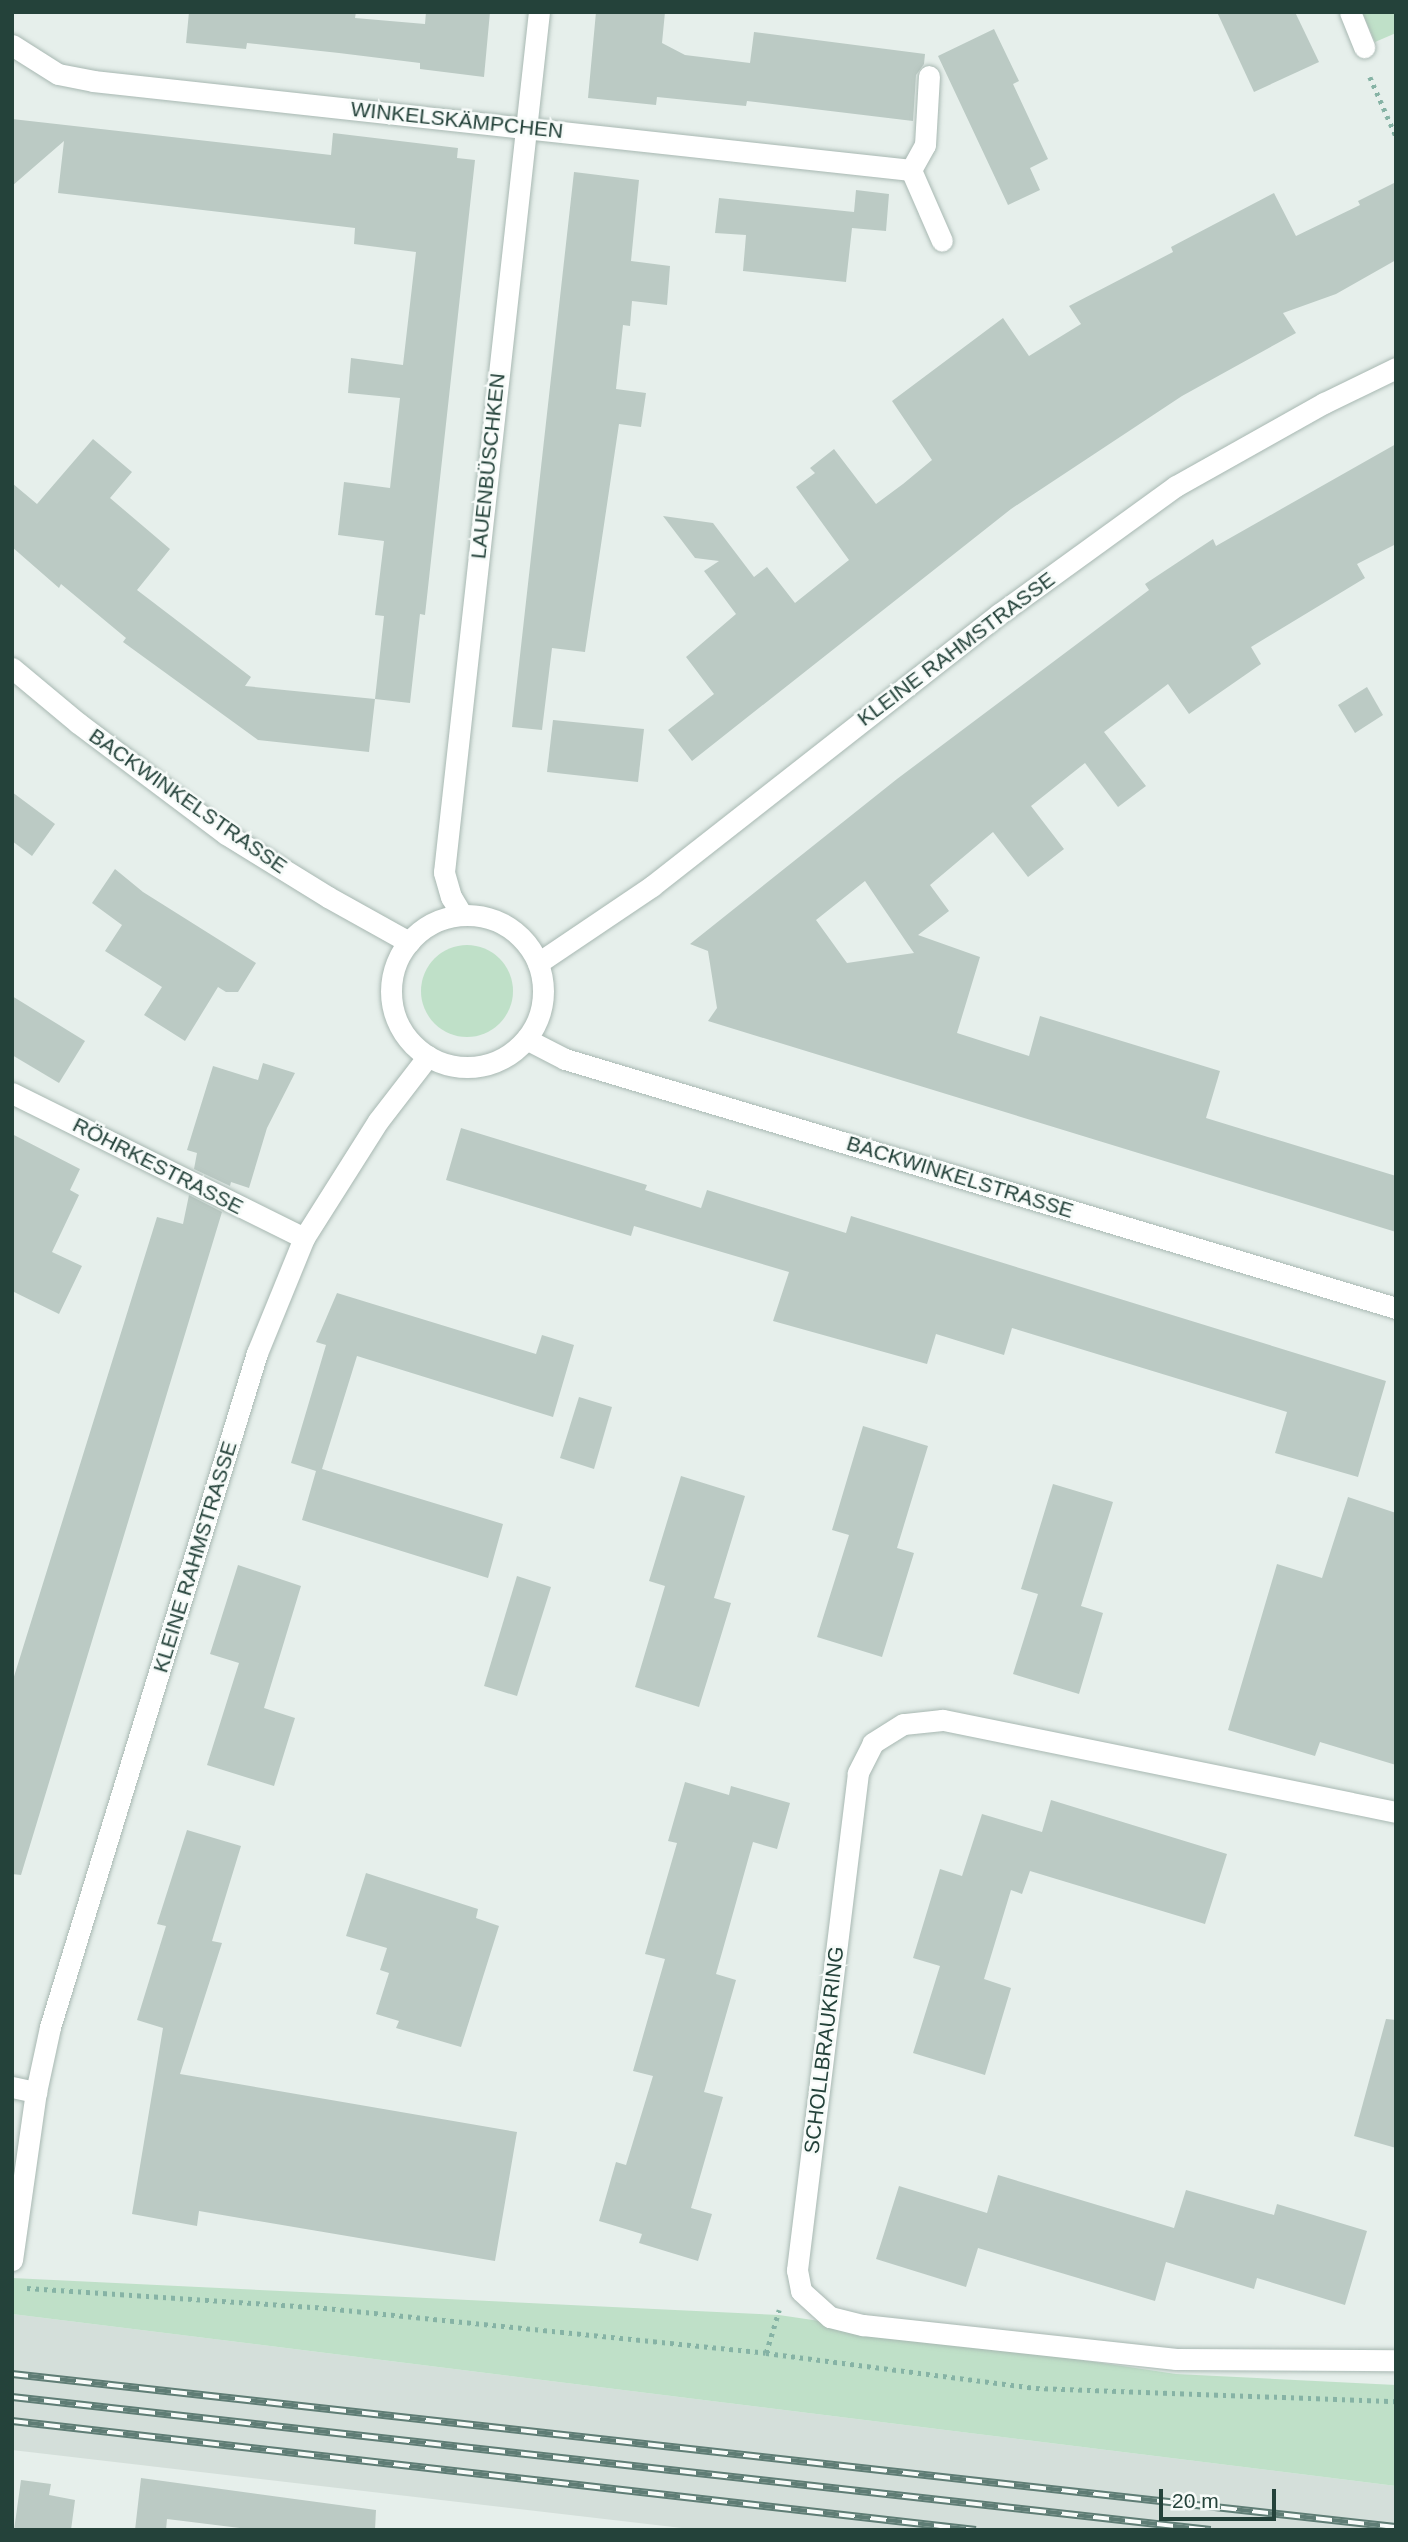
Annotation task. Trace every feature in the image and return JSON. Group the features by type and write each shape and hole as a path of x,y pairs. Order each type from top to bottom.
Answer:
{"street":[{"name":"LAUENBÜSCHKEN","path":"462,915 451,897 444,872 539,12"},
{"path":"1350,12 1364,47"},
{"name":"WINKELSKÄMPCHEN","path":"12,45 58,74 93,81 911,170"},
{"path":"929,76 925,145 911,170 942,242"},
{"name":"KLEINE RAHMSTRASSE","path":"538,963 652,886 999,614 1176,486 1324,403 1396,368"},
{"name":"BACKWINKELSTRASSE","path":"12,668 78,723 226,834 328,897 410,942"},
{"path":"462,915 484,917 508,927 522,939 538,963 543,981 543,1000 538,1020 526,1039 511,1054 484,1065 451,1065 428,1056 406,1036 399,1023 391,995 395,967 410,942 439,920 462,915"},
{"name":"BACKWINKELSTRASSE","path":"526,1039 565,1059 1396,1308"},
{"name":"KLEINE RAHMSTRASSE","path":"12,2260 36,2092 50,2027 257,1353 304,1238 378,1121 428,1056"},
{"name":"RÖHRKESTRASSE","path":"12,1093 304,1238"},
{"name":"SCHOLLBRAUKRING","path":"801,2291 797,2270 858,1773 873,1743 903,1724 942,1720 1396,1812"},
{"path":"12,2087 36,2092"},
{"path":"801,2291 830,2317 863,2325 1175,2359 1396,2360"}],"path":[{"path":"1364,47 1362,59 1396,136"},
{"path":"26,2288 315,2307 766,2353 1036,2388 1396,2401"},
{"path":"766,2353 781,2303 801,2291"}],"shaded area":[{"path":"12,2314 1396,2486 1396,2530 699,2530 12,2450"}],"green space":[{"path":"1362,12 1396,12 1396,33 1375,42"},
{"path":"467,945 484,949 499,959 509,974 513,991 509,1008 499,1023 484,1033 467,1037 450,1033 435,1023 425,1008 421,991 425,974 435,959 450,949"},
{"path":"12,2278 779,2315 1176,2374 1396,2385 1396,2486 12,2314"}],"building":[{"path":"189,12 356,12 355,18 425,24 426,12 490,12 484,77 420,69 420,63 339,53 247,43 246,49 186,43"},
{"path":"596,12 665,12 662,43 685,55 750,63 754,32 925,54 924,64 916,75 913,121 747,101 746,106 657,97 656,105 588,98"},
{"path":"1217,12 1295,12 1319,62 1254,92"},
{"path":"994,29 1019,81 1013,84 1048,159 1030,168 1040,190 1008,205 938,56"},
{"path":"12,119 331,155 333,133 458,148 457,158 475,160 425,615 420,614 410,703 375,699 384,616 375,615 384,541 338,535 344,482 390,488 400,398 348,393 351,358 403,365 416,252 354,244 355,228 58,193 64,141 12,186"},
{"path":"574,172 639,180 631,261 670,266 667,305 632,301 630,326 623,325 616,389 646,393 641,427 619,424 585,652 552,648 542,730 512,727"},
{"path":"1396,182 1396,260 1336,294 1283,313 1296,333 1182,396 1011,509 692,761 668,730 714,694 686,657 736,614 704,571 719,561 695,558 663,516 713,523 754,577 767,567 795,603 849,560 796,487 815,473 810,468 834,449 876,504 903,484 932,460 892,401 1003,318 1029,356 1081,324 1069,306 1173,252 1171,247 1274,193 1296,236 1360,205 1358,201"},
{"path":"856,190 889,194 886,231 852,228 846,282 743,271 746,235 715,233 719,198 854,212"},
{"path":"93,439 132,472 110,498 170,549 137,590 251,677 245,686 375,699 369,752 258,740 123,642 126,638 61,584 59,588 12,547 12,483 37,504"},
{"path":"1396,444 1396,544 1357,564 1365,578 1251,647 1261,664 1189,714 1168,684 1104,732 1146,786 1118,807 1085,763 1031,806 1064,849 1028,877 993,832 930,885 949,911 918,935 980,957 957,1033 1029,1056 1040,1016 1220,1071 1206,1118 1396,1176 1396,1232 708,1021 717,1008 708,951 690,944 897,779 1149,590 1145,584 1213,539 1216,546","holes":["865,881 914,953 847,963 816,920"]},
{"path":"1367,687 1383,715 1355,733 1338,705"},
{"path":"553,720 644,729 638,782 547,772"},
{"path":"12,792 55,824 32,856 12,841"},
{"path":"115,869 143,892 256,963 238,992 226,992 218,987 185,1041 144,1015 162,987 105,951 122,925 92,903"},
{"path":"12,996 85,1041 59,1083 12,1055"},
{"path":"263,1063 295,1073 267,1128 249,1188 231,1182 230,1186 194,1169 197,1153 187,1150 213,1066 258,1080"},
{"path":"461,1128 647,1185 645,1190 701,1208 707,1190 846,1233 851,1216 1386,1381 1358,1477 1275,1453 1287,1412 1012,1328 1004,1355 936,1334 927,1364 773,1321 789,1272 634,1226 631,1236 446,1180"},
{"path":"12,1134 80,1169 70,1190 79,1195 52,1252 82,1266 59,1314 12,1291"},
{"path":"189,1195 222,1212 21,1875 12,1874 12,1683 157,1217 183,1224"},
{"path":"337,1293 536,1354 542,1335 574,1345 553,1417 357,1356 322,1469 503,1524 488,1578 302,1520 316,1471 291,1463 326,1345 316,1342"},
{"path":"579,1397 612,1407 594,1469 560,1458"},
{"path":"863,1426 928,1446 897,1548 914,1553 882,1657 817,1637 849,1535 832,1530"},
{"path":"681,1476 745,1496 714,1598 731,1603 699,1707 635,1687 665,1586 649,1581"},
{"path":"1053,1484 1113,1502 1081,1606 1103,1613 1079,1694 1013,1674 1038,1594 1021,1589"},
{"path":"1348,1497 1396,1513 1396,1765 1320,1742 1315,1756 1228,1730 1277,1564 1322,1578"},
{"path":"238,1565 301,1586 264,1708 295,1718 274,1786 207,1765 239,1663 210,1654"},
{"path":"517,1576 551,1587 517,1696 484,1686"},
{"path":"685,1782 729,1795 731,1786 790,1803 777,1849 753,1842 716,1974 736,1980 704,2092 723,2097 691,2208 712,2214 698,2261 639,2243 642,2234 599,2221 616,2162 626,2165 653,2076 633,2071 665,1959 645,1954 677,1843 668,1841"},
{"path":"1051,1800 1227,1854 1205,1924 1030,1871 1022,1894 1011,1890 984,1979 1011,1988 985,2075 913,2053 940,1966 913,1958 940,1869 962,1876 982,1814 1042,1832"},
{"path":"187,1830 241,1846 212,1941 222,1943 180,2074 517,2132 495,2261 199,2211 197,2226 132,2214 163,2028 137,2020 166,1926 157,1924"},
{"path":"366,1873 478,1909 476,1918 499,1926 461,2047 396,2028 399,2021 376,2014 389,1973 380,1970 387,1948 346,1936"},
{"path":"1386,2019 1396,2020 1396,2148 1354,2136"},
{"path":"998,2175 1174,2228 1186,2190 1274,2215 1277,2204 1367,2231 1345,2305 1257,2278 1254,2289 1166,2262 1155,2301 978,2248 966,2287 876,2259 899,2186 987,2213"},
{"path":"141,2478 376,2510 375,2530 256,2530 167,2519 166,2530 135,2530"},
{"path":"21,2480 51,2484 49,2495 75,2500 71,2530 14,2530"}],"railway":[{"path":"12,2374 1396,2527"},
{"path":"12,2397 1211,2530"},
{"path":"12,2421 976,2530"}]}
